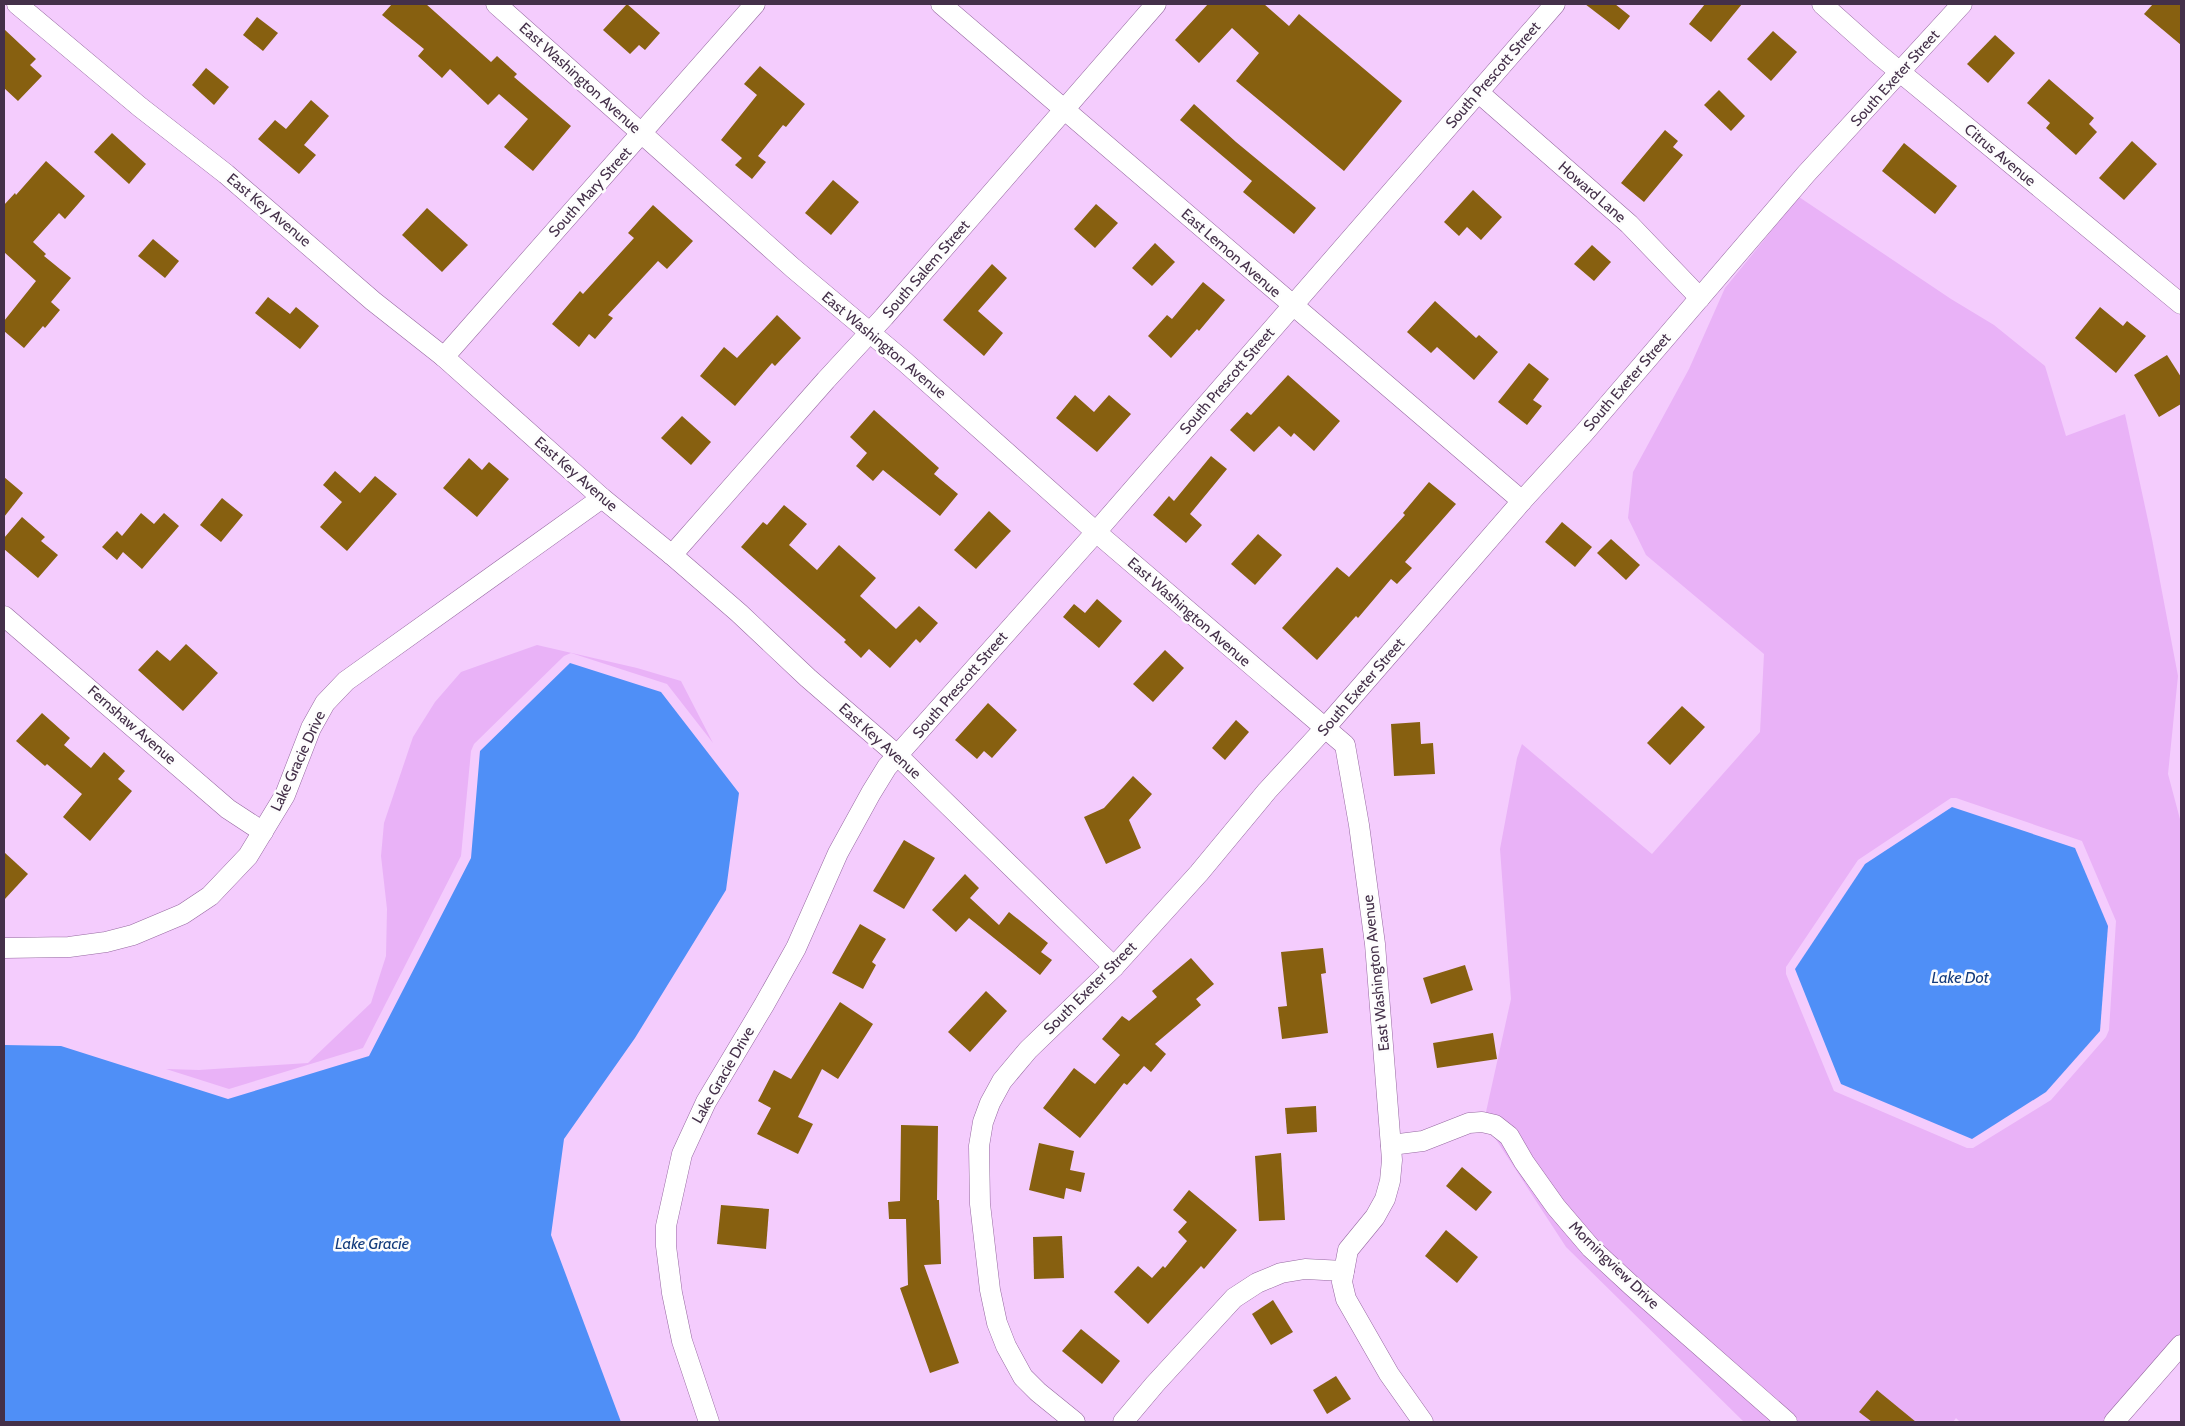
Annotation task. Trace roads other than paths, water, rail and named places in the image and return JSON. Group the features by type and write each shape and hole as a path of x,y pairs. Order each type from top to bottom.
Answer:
{"street":[{"name":"East Key Avenue","path":"17,4 140,106 226,174 373,301 444,357 602,498 672,555 897,755 1114,967"},
{"name":"East Washington Avenue","path":"496,4 786,262 870,332 1096,532 1344,745 1359,825 1376,944 1391,1145 1390,1181 1386,1199 1348,1250 1342,1282 1346,1299 1389,1374 1423,1422"},
{"name":"South Mary Street","path":"444,357 642,135 755,4"},
{"name":"East Lemon Avenue","path":"941,4 1522,501"},
{"name":"South Salem Street","path":"672,555 870,332 1156,4"},
{"name":"South Prescott Street","path":"897,755 1096,532 1555,4"},
{"name":"Citrus Avenue","path":"1822,4 1901,72 2181,304"},
{"name":"South Exeter Street","path":"1075,1422 1038,1392 1023,1377 1006,1346 997,1323 990,1290 980,1204 980,1146 983,1122 990,1103 1002,1081 1028,1050 1114,967 1199,873 1267,791 1325,728 1522,501 1584,433 1806,174 1962,4"},
{"name":"Howard Lane","path":"1478,92 1629,224 1700,298"},
{"name":"Lake Gracie Drive","path":"4,948 69,946 106,942 133,935 183,914 210,896 248,856 285,795 311,728 325,703 346,681 602,498"},
{"name":"Fernshaw Avenue","path":"4,616 228,809 263,832"},
{"name":"Lake Gracie Drive","path":"708,1422 682,1341 672,1293 666,1246 666,1226 682,1154 706,1102 796,948 838,853 870,792 897,755"},
{"name":"Morningview Drive","path":"1391,1145 1423,1142 1470,1123 1482,1122 1495,1125 1509,1136 1524,1162 1556,1207 1592,1248 1631,1285 1787,1422"},
{"path":"1123,1422 1155,1384 1234,1298 1257,1283 1281,1273 1305,1269 1344,1271"},
{"path":"2114,1422 2181,1345"}],"water":[{"name":"Lake Gracie","path":"570,663 661,692 739,793 726,890 635,1038 564,1139 551,1235 621,1422 4,1422 4,1045 61,1046 228,1099 369,1056 471,858 480,751"},
{"name":"Lake Dot","path":"1952,807 2075,848 2108,926 2100,1031 2046,1092 1972,1139 1841,1084 1795,969 1865,864"}]}
